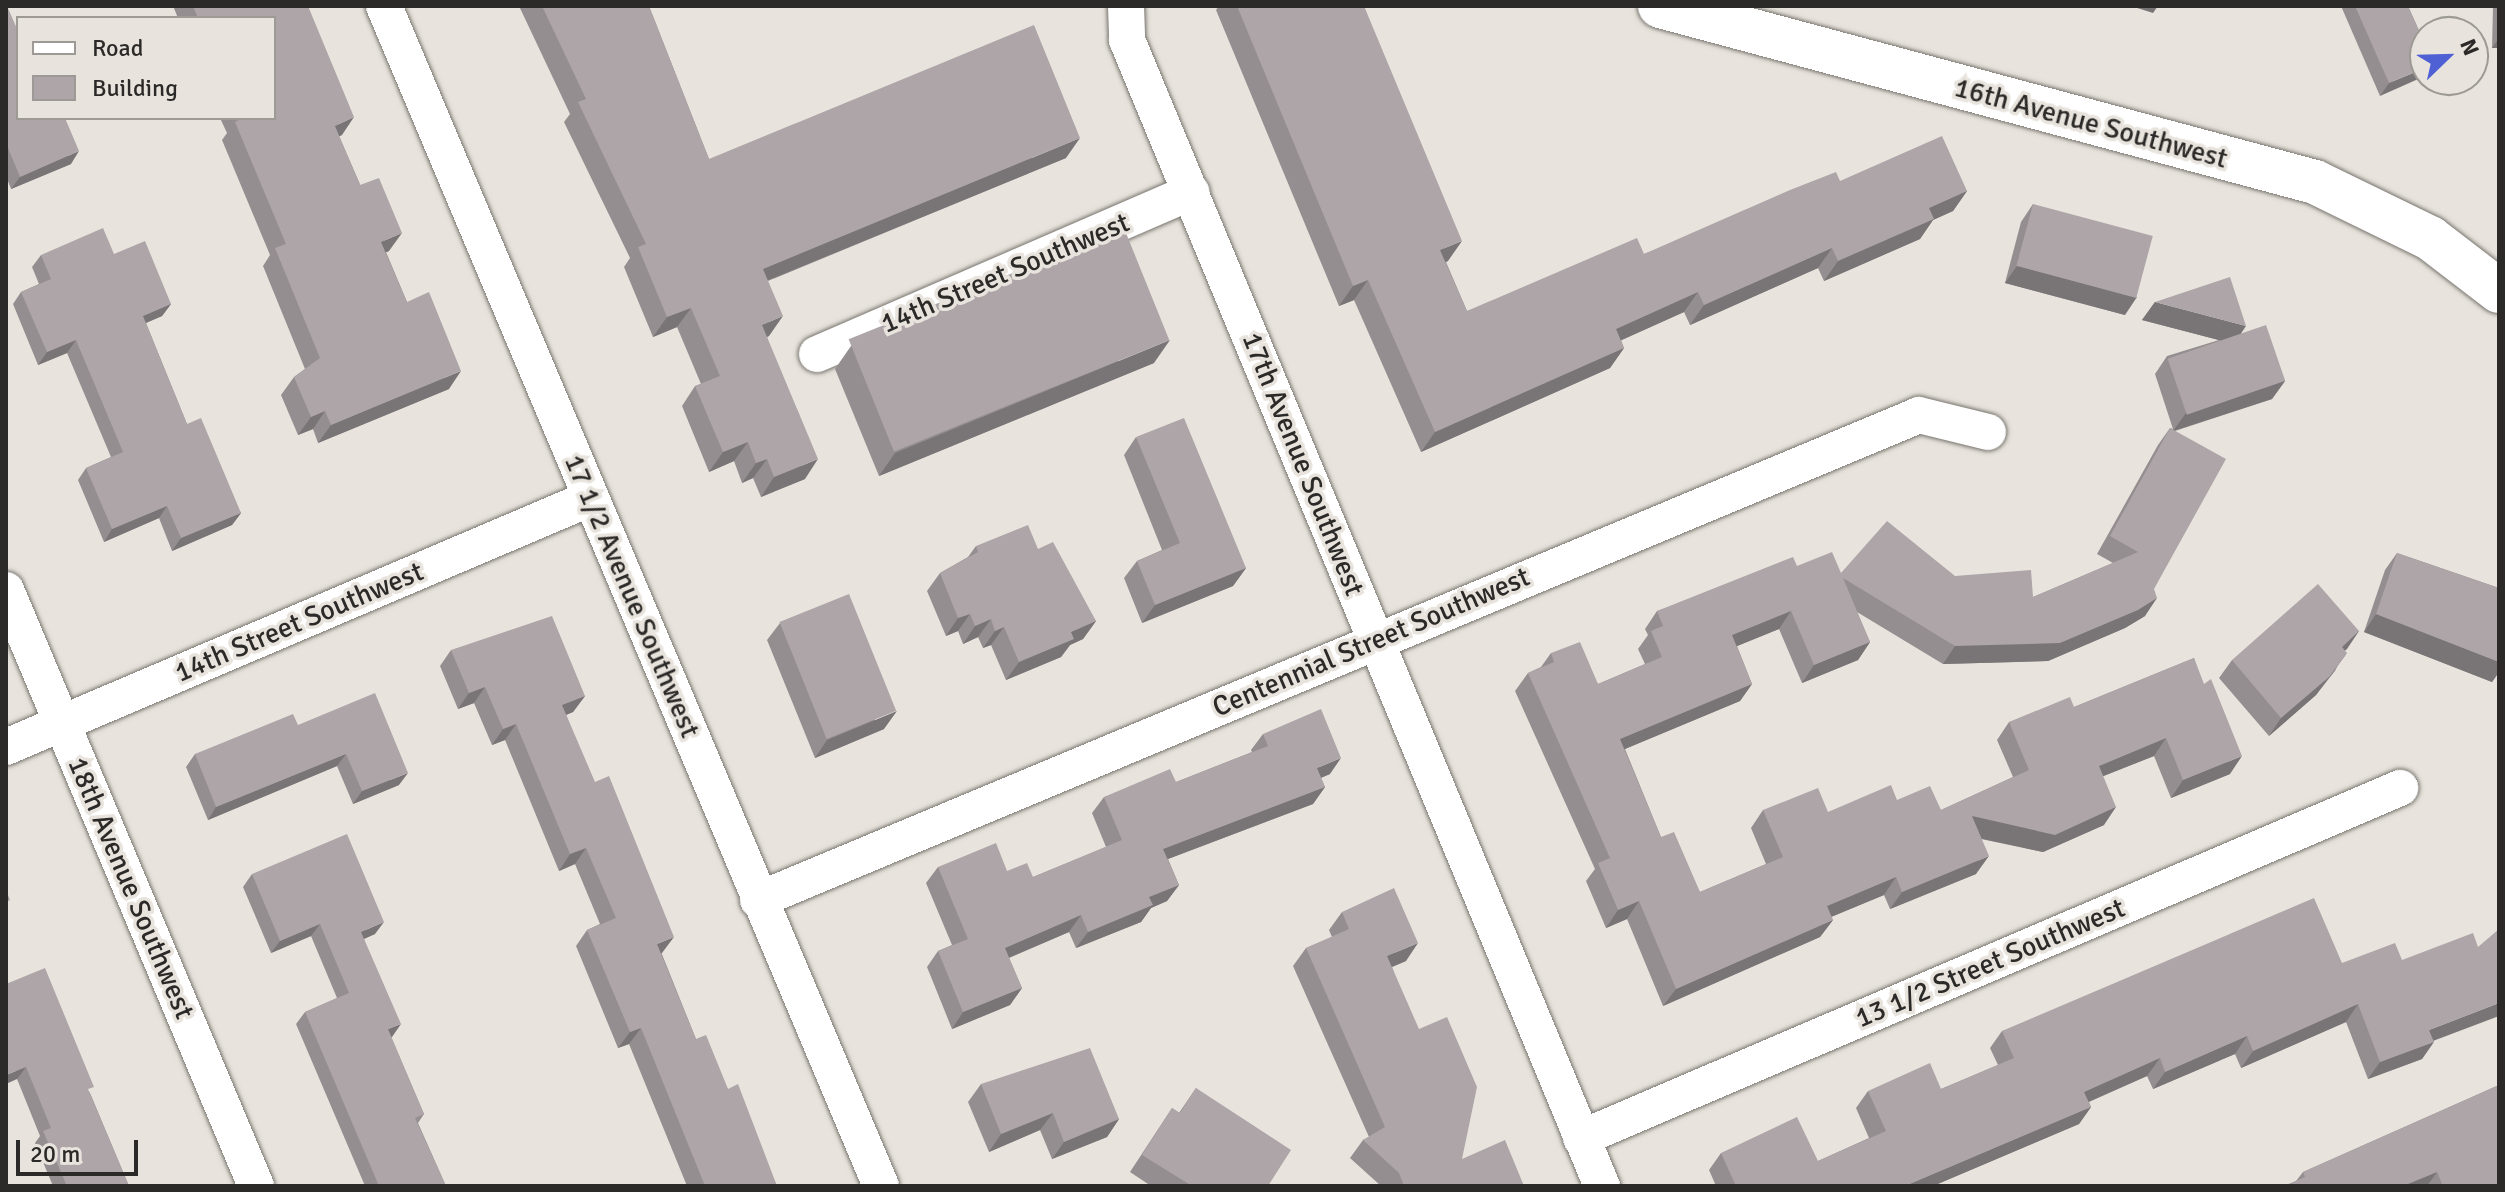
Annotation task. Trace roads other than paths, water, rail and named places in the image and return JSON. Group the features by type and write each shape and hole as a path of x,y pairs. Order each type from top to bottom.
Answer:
{"street":[{"name":"17 1/2 Avenue Southwest","path":"384,6 881,1186"},
{"name":"17th Avenue Southwest","path":"1126,6 1127,40 1602,1186"},
{"name":"16th Avenue Southwest","path":"1660,6 2315,182 2430,238 2499,291"},
{"name":"14th Street Southwest","path":"817,354 1192,192"},
{"name":"Centennial Street Southwest","path":"758,900 1919,415 1988,432"},
{"name":"14th Street Southwest","path":"6,747 591,498"},
{"name":"18th Avenue Southwest","path":"6,590 256,1186"},
{"name":"13 1/2 Street Southwest","path":"1581,1138 2400,788"}]}
